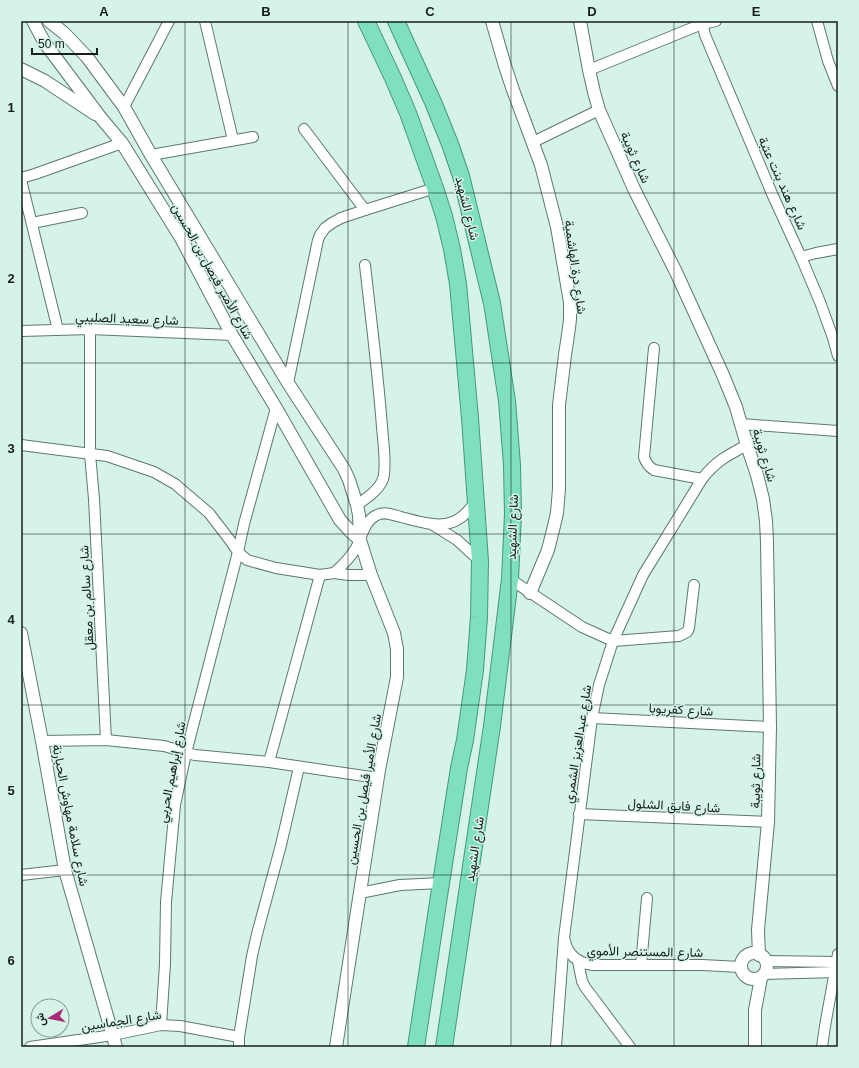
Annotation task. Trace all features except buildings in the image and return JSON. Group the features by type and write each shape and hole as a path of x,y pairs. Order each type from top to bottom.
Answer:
{"highway":[{"name":"شارع الشهيد","path":"366,21 408,113 435,188 452,249 458,284 472,438 480,560 479,617 475,670 416,1047"},
{"name":"شارع الشهيد","path":"396,21 428,89 461,176 492,303 507,401 510,439 513,505 510,579 490,741 444,1047"}],"street":[{"name":"شارع الأمير فيصل بن الحسين","path":"33,21 48,46 101,118 122,143 181,238 232,335 340,520 360,540"},
{"name":"شارع الأمير فيصل بن الحسين","path":"49,21 64,33 87,57 124,107 151,155 288,383 344,469 357,505 360,540 371,575 394,633 397,649 397,677 378,778 336,1047"},
{"path":"124,107 169,21"},
{"path":"205,21 233,140"},
{"name":"شارع درة الهاشمية","path":"492,21 505,66 542,164 554,212 570,302 570,319 559,405 559,489 557,513 548,550 530,593"},
{"name":"شارع ثويبة","path":"580,21 589,70 599,110 634,188 676,272 724,375 758,475 763,499 766,521 770,727 768,822 758,930 762,958"},
{"path":"589,70 702,22 716,21"},
{"path":"817,21 828,61 838,86"},
{"name":"شارع هند بنت عتبة","path":"702,22 705,35 753,149 820,302 838,356"},
{"path":"21,69 45,82 101,118"},
{"path":"533,142 599,110"},
{"path":"304,129 365,210"},
{"path":"151,155 253,137"},
{"path":"58,330 21,179 122,143"},
{"path":"288,383 320,235 325,228 332,222 365,210 435,188"},
{"path":"32,223 82,213"},
{"path":"801,257 838,249"},
{"path":"357,505 378,488 383,479 385,467 380,401 365,265"},
{"name":"شارع سعيد الصليبي","path":"21,331 90,329 232,335"},
{"name":"شارع سالم بن معقل","path":"90,329 90,454 94,499 106,740"},
{"path":"654,348 644,457 650,468 654,470 702,479"},
{"name":"شارع إبراهيم الحربي","path":"161,1025 165,964 166,902 175,805 186,753 244,524 276,408"},
{"path":"741,424 838,430"},
{"path":"21,445 107,456 154,472 166,478 209,513 230,539 238,552 248,560 259,564 320,575 334,573 348,575 371,575"},
{"name":"شارع عبدالعزيز الشمري","path":"556,1047 564,938 592,718 599,685 613,641 643,575 702,479 720,460 747,445"},
{"path":"334,573 351,555 366,526 372,518 382,513 388,513 431,524 442,525 462,517 470,510 476,500"},
{"path":"431,524 457,540 480,560"},
{"path":"269,762 320,575"},
{"path":"510,579 582,627 613,641 678,636 687,632 689,628 694,585"},
{"name":"شارع سلامة مهاوش الحبارنة","path":"21,632 65,870 116,1047"},
{"name":"شارع كفريوبا","path":"592,718 770,727"},
{"path":"42,741 106,740 164,746 186,753 205,756 269,762 378,778"},
{"path":"239,1042 252,956 299,767"},
{"name":"شارع فايق الشلول","path":"579,814 768,822"},
{"path":"21,876 65,870"},
{"path":"360,893 400,885 441,883"},
{"path":"641,965 647,898"},
{"name":"شارع ثويبة","path":"746,955 758,930"},
{"name":"شارع المستنصر الأموي","path":"564,938 566,947 571,955 578,961 585,964 702,965 740,967"},
{"path":"755,1047 755,1010 762,976 767,966 762,958 755,953 746,955 740,967 741,972 752,980 762,976 836,963"},
{"path":"762,958 836,963"},
{"path":"578,961 585,987 630,1047"},
{"path":"822,1047 836,963"},
{"path":"748,978 755,1010"},
{"name":"شارع الجماسين","path":"30,1047 113,1035 161,1025 180,1026 239,1042"}]}
